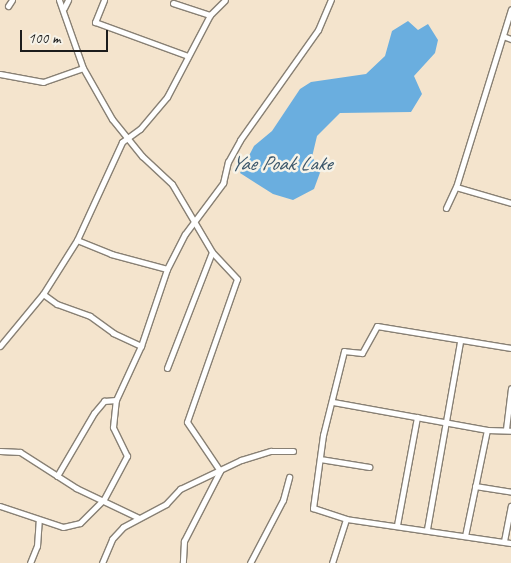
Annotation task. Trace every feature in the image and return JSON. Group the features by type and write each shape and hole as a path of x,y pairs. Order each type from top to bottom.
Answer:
{"street":[{"path":"8,6 12,0"},
{"path":"60,0 83,68 112,119 172,184 212,252 236,276 237,281 186,422 220,471"},
{"path":"64,8 68,0"},
{"path":"104,0 96,22 188,56"},
{"path":"0,346 43,294 77,240 122,142 167,98 210,15 226,0"},
{"path":"0,506 39,520 63,526 75,526 104,499 127,456 113,427 116,400 141,346 167,269 185,234 224,183 228,162 240,140 318,30 331,0"},
{"path":"173,3 210,15"},
{"path":"446,208 456,186 511,9"},
{"path":"503,36 511,39"},
{"path":"0,74 43,82 83,68"},
{"path":"456,186 511,203"},
{"path":"77,240 111,254 167,269"},
{"path":"167,368 212,252"},
{"path":"43,294 57,304 90,316 113,333 141,346"},
{"path":"511,348 376,326 362,353 344,351 323,435 313,508 346,519 427,529 511,543"},
{"path":"427,529 460,341"},
{"path":"332,402 487,430 508,430 511,388"},
{"path":"57,476 94,413 104,402 116,400"},
{"path":"397,525 417,417"},
{"path":"465,536 487,430"},
{"path":"102,563 112,539 137,517 166,504 180,489 241,460 271,450 293,452"},
{"path":"0,451 20,452 57,476 137,517"},
{"path":"320,459 370,468"},
{"path":"184,563 184,541 220,471"},
{"path":"250,563 283,500 289,476"},
{"path":"475,486 511,492"},
{"path":"504,541 511,506"},
{"path":"332,563 346,519"},
{"path":"30,563 37,546 39,520"}],"water":[{"name":"Yae Poak Lake","path":"408,21 418,30 428,24 438,40 435,53 414,76 422,94 411,112 340,113 317,136 312,157 321,170 314,189 293,200 273,194 240,173 254,146 272,131 300,89 311,82 366,74 385,56 392,31"}]}
